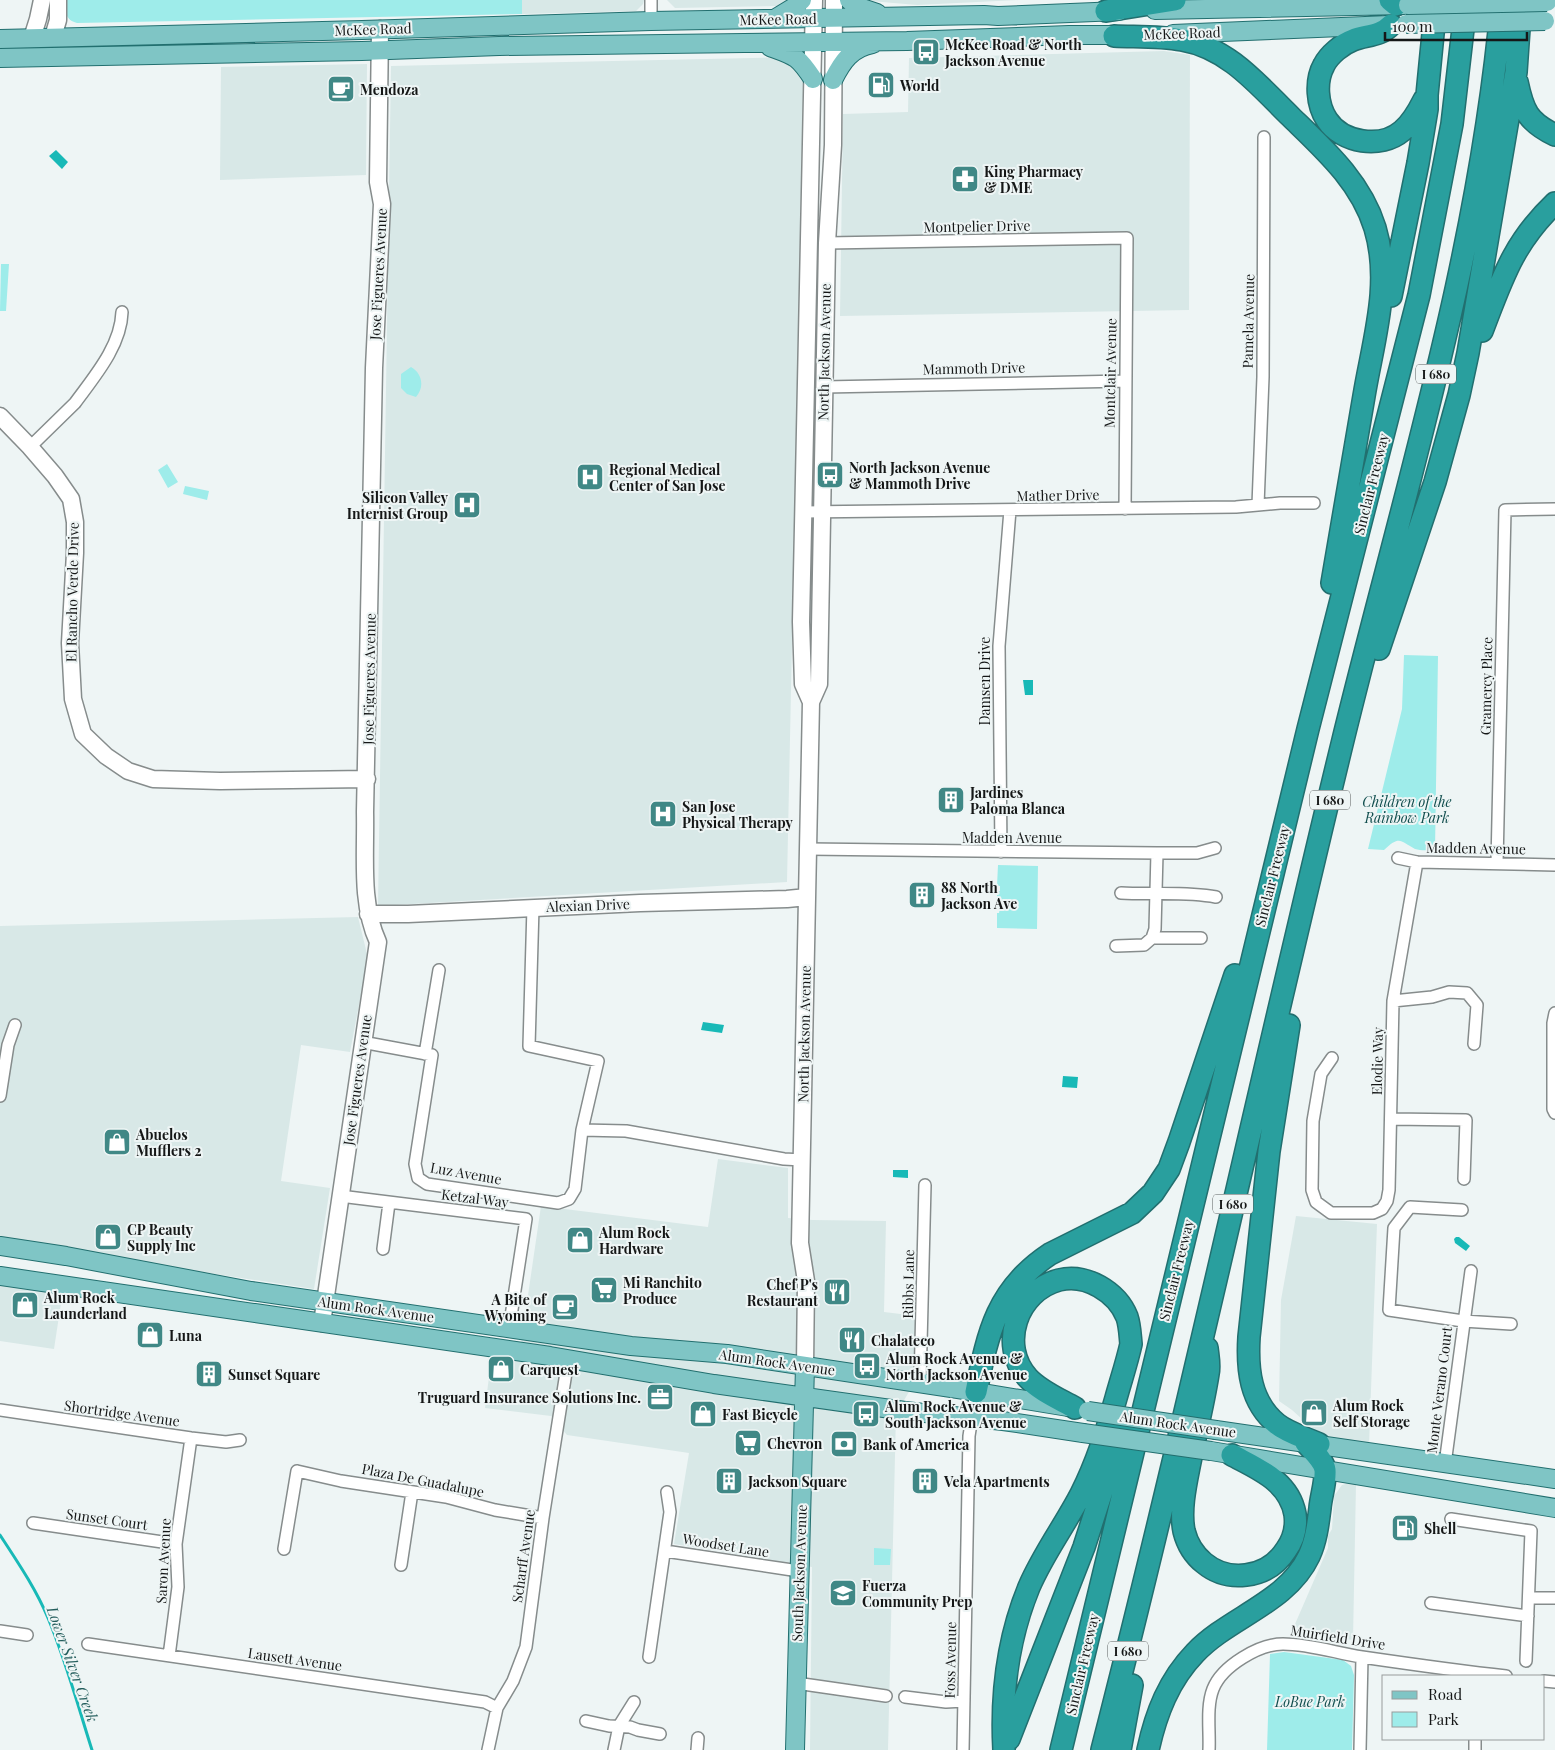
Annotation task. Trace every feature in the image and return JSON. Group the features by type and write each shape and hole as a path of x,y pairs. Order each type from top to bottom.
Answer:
{"highway":[{"path":"1106,11 1175,0"},
{"path":"1374,346 1390,299 1418,163 1427,108 1437,0"},
{"name":"Sinclair Freeway","path":"1061,1750 1283,830 1419,295 1452,124 1466,0"},
{"name":"I 680","path":"1102,1750 1153,1552 1343,742 1453,306 1472,218 1487,129 1502,0"},
{"path":"1343,742 1386,629 1435,482 1459,395 1489,237 1516,72 1520,0"},
{"path":"1398,12 1386,31 1351,41 1333,54 1324,65 1318,82 1320,102 1327,121 1343,134 1361,142 1382,141 1401,132 1414,118 1427,95"},
{"path":"1114,36 1182,40 1205,46 1225,56 1246,73 1334,159 1364,201 1375,228 1380,251 1381,306 1308,729"},
{"path":"1516,72 1524,110 1538,127 1555,135"},
{"path":"1459,395 1504,272 1516,249 1529,231 1555,203"},
{"path":"976,1392 995,1317 1017,1282 1030,1268 1050,1254 1132,1213 1153,1193 1169,1169 1283,830"},
{"path":"1148,1750 1161,1704 1168,1689 1185,1664 1206,1642 1277,1594 1288,1584 1303,1567 1309,1556 1316,1532 1325,1469 1312,1444 1278,1425 1261,1407 1250,1376 1248,1351 1268,1151 1316,857"},
{"path":"1005,1750 1004,1696 1012,1646 1023,1604 1034,1577 1081,1494 1104,1442 1130,1344 1130,1328 1127,1317 1114,1298 1095,1284 1083,1280 1058,1280 1048,1285 1027,1302 1015,1323 1012,1334 1014,1356 1028,1378 1043,1391 1082,1410"},
{"path":"1205,1324 1209,1372 1186,1487 1183,1507 1184,1529 1186,1540 1192,1550 1209,1567 1220,1573 1230,1575 1250,1575 1270,1567 1284,1554 1294,1536 1295,1516 1293,1504 1282,1486 1266,1473 1232,1455"},
{"path":"1005,1750 1084,1547 1137,1381 1155,1356"},
{"path":"1120,1750 1153,1552"}],"main road":[{"path":"773,19 802,0"},
{"path":"849,0 862,9 892,17"},
{"name":"McKee Road","path":"0,39 814,18 834,9 892,17 998,16 1106,11 1398,12 1551,15"},
{"name":"McKee Road","path":"0,58 621,44 887,41 1069,35 1114,36 1398,12"},
{"path":"621,44 628,34 640,34 647,30 651,21"},
{"path":"833,80 841,64 852,52 866,45 887,41"},
{"path":"758,42 794,55 813,79"},
{"name":"Alum Rock Avenue","path":"0,1246 66,1256 251,1291 631,1346 726,1354 1082,1410 1445,1464 1555,1478"},
{"name":"Alum Rock Avenue","path":"0,1276 568,1360 676,1379 1211,1451 1325,1469 1442,1491 1555,1508"},
{"name":"South Jackson Avenue","path":"795,1750 805,1366"}],"street":[{"path":"32,38 42,0"},
{"path":"53,38 58,20 58,0"},
{"path":"651,0 651,21"},
{"name":"North Jackson Avenue","path":"811,702 802,684 801,622 814,0"},
{"name":"North Jackson Avenue","path":"805,1366 806,1281 800,1243 811,702 819,684 826,270 833,145 834,9"},
{"name":"Jose Figueres Avenue","path":"322,1323 378,942 371,927 368,914 366,884 374,368 382,204 378,182 380,29"},
{"name":"Pamela Avenue","path":"1258,505 1263,377 1264,137"},
{"path":"809,235 817,243 821,263 826,270"},
{"name":"Montpelier Drive","path":"827,243 1127,238"},
{"name":"Montclair Avenue","path":"1125,509 1127,238"},
{"path":"30,447 81,396 109,353 122,326 122,312"},
{"name":"Mammoth Drive","path":"824,387 1125,381"},
{"name":"El Rancho Verde Drive","path":"0,416 55,476 71,499 75,522 70,643 73,698 83,734 106,756 128,771 153,779 220,781 367,779"},
{"name":"Mather Drive","path":"802,512 1125,509 1236,507 1314,503"},
{"name":"Gramercy Place","path":"1497,863 1505,510 1555,509"},
{"name":"Damsen Drive","path":"1001,852 998,646 1010,510"},
{"name":"Madden Avenue","path":"808,850 1197,853 1215,848"},
{"path":"1116,946 1144,945 1152,938 1155,928 1158,853"},
{"name":"Madden Avenue","path":"1398,858 1416,862 1555,865"},
{"name":"Elodie Way","path":"1332,1058 1321,1074 1313,1121 1312,1190 1316,1202 1331,1213 1373,1213 1382,1209 1388,1200 1392,1001 1416,862"},
{"path":"1121,894 1195,893 1216,897"},
{"name":"Alexian Drive","path":"368,914 807,898"},
{"name":"Luz Avenue","path":"439,970 425,1054 432,1055 415,1164 418,1178 427,1184 558,1204 569,1199 575,1189 582,1130 598,1061 529,1046 533,907"},
{"path":"1152,938 1201,938"},
{"path":"1392,1001 1432,997 1449,992 1466,993 1477,1005 1474,1044"},
{"path":"1555,1013 1553,1033 1555,1113"},
{"path":"0,1096 8,1045 15,1025"},
{"path":"362,1042 425,1054"},
{"path":"1391,1119 1466,1120 1464,1179"},
{"path":"582,1130 626,1131 784,1159 802,1160"},
{"name":"Ribbs Lane","path":"920,1383 925,1185"},
{"name":"Ketzal Way","path":"340,1196 526,1219 509,1328"},
{"path":"383,1249 389,1203"},
{"name":"Monte Verano Court","path":"1462,1210 1410,1207 1394,1228 1389,1310 1511,1324"},
{"name":"Monte Verano Court","path":"1445,1464 1471,1271"},
{"name":"Scharff Avenue","path":"488,1750 497,1708 513,1681 526,1647 543,1518 568,1360"},
{"name":"Foss Avenue","path":"963,1750 969,1436 976,1392"},
{"name":"Shortridge Avenue","path":"0,1410 191,1438 226,1442 240,1440"},
{"name":"Saron Avenue","path":"169,1656 178,1587 176,1544 191,1438"},
{"name":"Plaza De Guadalupe","path":"284,1549 297,1471 341,1481 446,1497 495,1510 543,1518"},
{"path":"401,1565 412,1492"},
{"path":"665,1551 670,1512 667,1492"},
{"path":"1451,1519 1531,1531 1526,1661"},
{"name":"Sunset Court","path":"33,1523 176,1544"},
{"name":"Woodset Lane","path":"649,1657 665,1551 799,1571"},
{"path":"1529,1598 1555,1598"},
{"path":"1431,1603 1528,1616"},
{"path":"0,1631 27,1635"},
{"name":"Lausett Avenue","path":"88,1644 485,1702 497,1708"},
{"name":"Muirfield Drive","path":"1209,1750 1210,1704 1213,1689 1232,1664 1265,1647 1283,1644 1477,1675"},
{"path":"1360,1750 1362,1657"},
{"path":"796,1683 886,1696"},
{"path":"905,1697 946,1702 964,1701"},
{"path":"614,1750 619,1726 634,1702"},
{"path":"586,1722 630,1727 660,1734"}],"shaded area":[{"path":"522,0 644,0 643,4 636,11 522,14"},
{"path":"667,0 793,0 779,6 675,8"},
{"path":"859,0 1019,0 917,5"},
{"path":"1164,51 1190,55 1189,310 840,316 843,114 908,112 909,58"},
{"name":"Regional Medical Center of San Jose","path":"792,57 804,73 787,882 378,906 391,66"},
{"path":"367,64 366,175 220,180 221,67"},
{"path":"56,150 68,162 62,169 49,156"},
{"path":"1023,680 1033,680 1033,695 1025,695"},
{"path":"358,917 368,958 350,1052 301,1045 281,1181 330,1188 314,1289 0,1241 0,926"},
{"path":"703,1022 724,1025 722,1033 701,1030"},
{"path":"1063,1076 1078,1077 1077,1088 1062,1087"},
{"path":"718,1159 788,1168 788,1218 886,1221 884,1312 917,1316 917,1378 896,1414 888,1750 810,1750 812,1567 674,1544 689,1453 567,1435 551,1416 485,1408 492,1354 519,1357 541,1206 708,1227"},
{"path":"893,1170 908,1170 908,1178 893,1177"},
{"path":"1296,1216 1377,1224 1369,1446 1324,1439 1292,1410 1279,1401 1281,1300"},
{"path":"1459,1237 1470,1246 1466,1251 1455,1243 1454,1239"},
{"path":"0,1281 63,1290 54,1349 0,1341"},
{"path":"1356,1484 1353,1640 1309,1634 1309,1631 1292,1631 1328,1548 1328,1536 1332,1529 1334,1496 1342,1485"}],"green space":[{"path":"65,0 522,0 522,14 77,23 68,17"},
{"path":"1,264 9,264 6,311 0,311"},
{"path":"411,367 418,373 421,380 421,389 416,397 407,394 401,388 401,374"},
{"path":"167,464 178,482 168,488 158,470"},
{"path":"185,486 209,491 207,500 183,494"},
{"name":"Children of the Rainbow Park","path":"1404,655 1438,656 1435,850 1417,850 1400,841 1393,842 1384,850 1368,849 1402,709"},
{"path":"998,865 1038,866 1037,929 997,928 997,913 999,913 1000,907 997,907 997,904 1000,904 1000,899 997,899 997,891 1000,891 1000,886 997,886"},
{"path":"874,1548 891,1549 890,1565 874,1565"},
{"name":"LoBue Park","path":"1284,1652 1343,1660 1351,1666 1354,1675 1352,1750 1267,1750 1270,1654"}],"waterway":[{"name":"Lower Silver Creek","path":"0,1535 32,1586 48,1618 66,1667 92,1750"}],"place":[{"name":"McKee Road & North Jackson Avenue","path":"926,52"},
{"name":"World","path":"881,85"},
{"name":"Mendoza","path":"341,89"},
{"name":"King Pharmacy & DME","path":"965,179"},
{"name":"North Jackson Avenue & Mammoth Drive","path":"830,475"},
{"name":"Regional Medical Center of San Jose","path":"590,477"},
{"name":"Silicon Valley Internist Group","path":"467,505"},
{"name":"Jardines Paloma Blanca","path":"951,800"},
{"name":"San Jose Physical Therapy","path":"663,814"},
{"name":"88 North Jackson Ave","path":"922,895"},
{"name":"Abuelos Mufflers 2","path":"117,1142"},
{"name":"CP Beauty Supply Inc","path":"108,1237"},
{"name":"Alum Rock Hardware","path":"580,1240"},
{"name":"Mi Ranchito Produce","path":"604,1290"},
{"name":"Chef P's Restaurant","path":"837,1292"},
{"name":"Alum Rock Launderland","path":"25,1305"},
{"name":"A Bite of Wyoming","path":"565,1307"},
{"name":"Luna","path":"150,1335"},
{"name":"Chalateco","path":"852,1340"},
{"name":"Alum Rock Avenue & North Jackson Avenue","path":"867,1366"},
{"name":"Carquest","path":"501,1369"},
{"name":"Sunset Square","path":"209,1374"},
{"name":"Truguard Insurance Solutions Inc.","path":"660,1397"},
{"name":"Alum Rock Self Storage","path":"1314,1413"},
{"name":"Fast Bicycle","path":"703,1414"},
{"name":"Alum Rock Avenue & South Jackson Avenue","path":"866,1414"},
{"name":"Chevron","path":"748,1443"},
{"name":"Bank of America","path":"844,1444"},
{"name":"Jackson Square","path":"729,1481"},
{"name":"Vela Apartments","path":"925,1481"},
{"name":"Shell","path":"1405,1528"},
{"name":"Fuerza Community Prep","path":"843,1593"}]}
